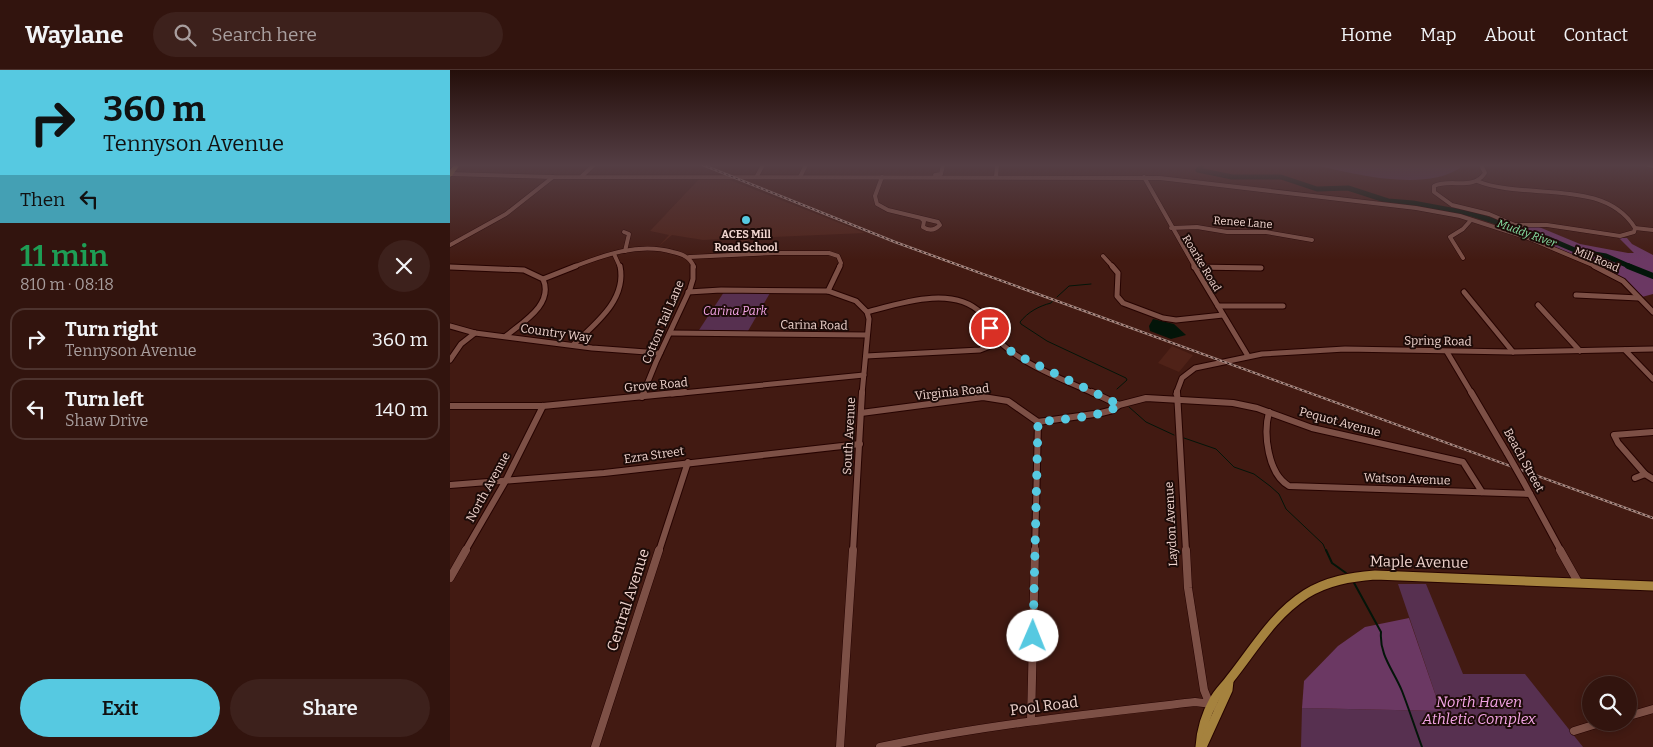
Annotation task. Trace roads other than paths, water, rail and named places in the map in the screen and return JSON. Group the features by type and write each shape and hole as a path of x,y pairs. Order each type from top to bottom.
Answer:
{"main road":[{"name":"Maple Avenue","path":"1201,747 1216,706 1228,690 1230,681 1265,634 1289,606 1310,590 1330,581 1352,576 1384,575 1578,582 1651,588"}],"street":[{"path":"450,245 506,214 528,197"},
{"path":"875,197 877,204 888,210 921,218"},
{"name":"Roarke Road","path":"1154,197 1171,228 1248,356"},
{"name":"Mill Road","path":"1316,197 1416,208 1516,230 1611,273 1623,281 1653,312"},
{"path":"1440,197 1446,201 1491,215 1516,230 1547,225 1620,236 1631,234 1635,228"},
{"path":"1583,197 1619,211 1629,219 1635,228 1653,230"},
{"path":"1463,258 1450,237 1463,229 1471,220"},
{"name":"Renee Lane","path":"1171,228 1197,227 1227,232 1266,232 1312,240"},
{"path":"624,232 629,234 625,250"},
{"path":"542,279 625,250 638,248 672,250 689,258 775,253 829,254 838,256 841,263 828,291"},
{"path":"573,344 601,318 618,295 622,271 614,254"},
{"path":"1103,256 1118,273 1117,296 1123,303 1163,318 1176,320 1223,316"},
{"name":"Cotton Tail Lane","path":"642,396 688,292 694,272 689,258"},
{"path":"450,267 524,270 542,279 546,288 542,304 506,336"},
{"path":"1194,267 1261,268"},
{"path":"688,292 721,290 828,291 856,301 867,312 916,300 944,299 961,302 983,314 998,343 1017,355 1120,405"},
{"path":"1464,292 1513,352"},
{"path":"1576,295 1639,298"},
{"path":"1218,306 1283,306"},
{"path":"1538,306 1580,351"},
{"name":"South Avenue","path":"840,747 861,413 869,319 867,312"},
{"name":"Country Way","path":"450,326 475,333 573,344 613,351 660,353"},
{"path":"450,360 462,344 475,333"},
{"name":"Carina Road","path":"670,333 867,335"},
{"path":"866,356 980,350 998,343"},
{"name":"Spring Road","path":"1223,361 1248,356 1345,349 1447,352 1653,349"},
{"path":"1625,350 1653,378"},
{"name":"Beach Street","path":"1447,352 1530,494 1578,582"},
{"name":"Laydon Avenue","path":"1216,706 1204,690 1188,588 1177,400 1178,386 1185,375 1200,366 1223,361"},
{"name":"Grove Road","path":"450,406 542,406 864,375"},
{"name":"Virginia Road","path":"861,413 983,397 1008,401 1038,422"},
{"name":"Pequot Avenue","path":"1038,422 1101,413 1113,410 1120,405 1146,398 1243,404 1312,428 1463,462 1482,492"},
{"name":"North Avenue","path":"450,578 505,482 542,406"},
{"name":"Watson Avenue","path":"1269,412 1264,434 1279,478 1284,485 1530,494"},
{"path":"1031,721 1038,422"},
{"path":"1653,432 1614,435 1618,443 1645,474 1653,479"},
{"name":"Ezra Street","path":"450,485 587,476 688,462 860,444"},
{"name":"Central Avenue","path":"595,747 688,462"},
{"path":"1635,478 1645,474"},
{"name":"Pool Road","path":"880,747 967,730 1031,721 1195,702 1216,706"},
{"path":"1637,714 1653,709"},
{"path":"1574,730 1582,728"}],"waterway":[{"name":"Muddy River","path":"1374,197 1388,201 1413,203 1472,214 1549,239 1577,251 1606,256 1631,267"},
{"name":"Muddy River","path":"1628,266 1653,276"},
{"path":"1057,297 1069,286 1091,284"},
{"path":"1053,300 1051,303 1030,312 1023,318 1020,322 1021,324 1047,341 1126,378 1127,380 1117,389"},
{"path":"1129,407 1146,422 1174,435"},
{"path":"1184,438 1216,449 1234,467 1254,474 1270,486 1279,494 1286,509 1323,544 1326,551"},
{"path":"1326,550 1332,563 1346,573"},
{"path":"1353,581 1381,632 1382,648 1402,691 1422,747"}],"railway":[{"path":"782,197 895,242 1653,518"}],"place":[{"name":"ACES Mill Road School","path":"746,220"}],"park label":[{"name":"Carina Park","path":"735,311"},
{"name":"North Haven Athletic Complex","path":"1479,710"}]}
